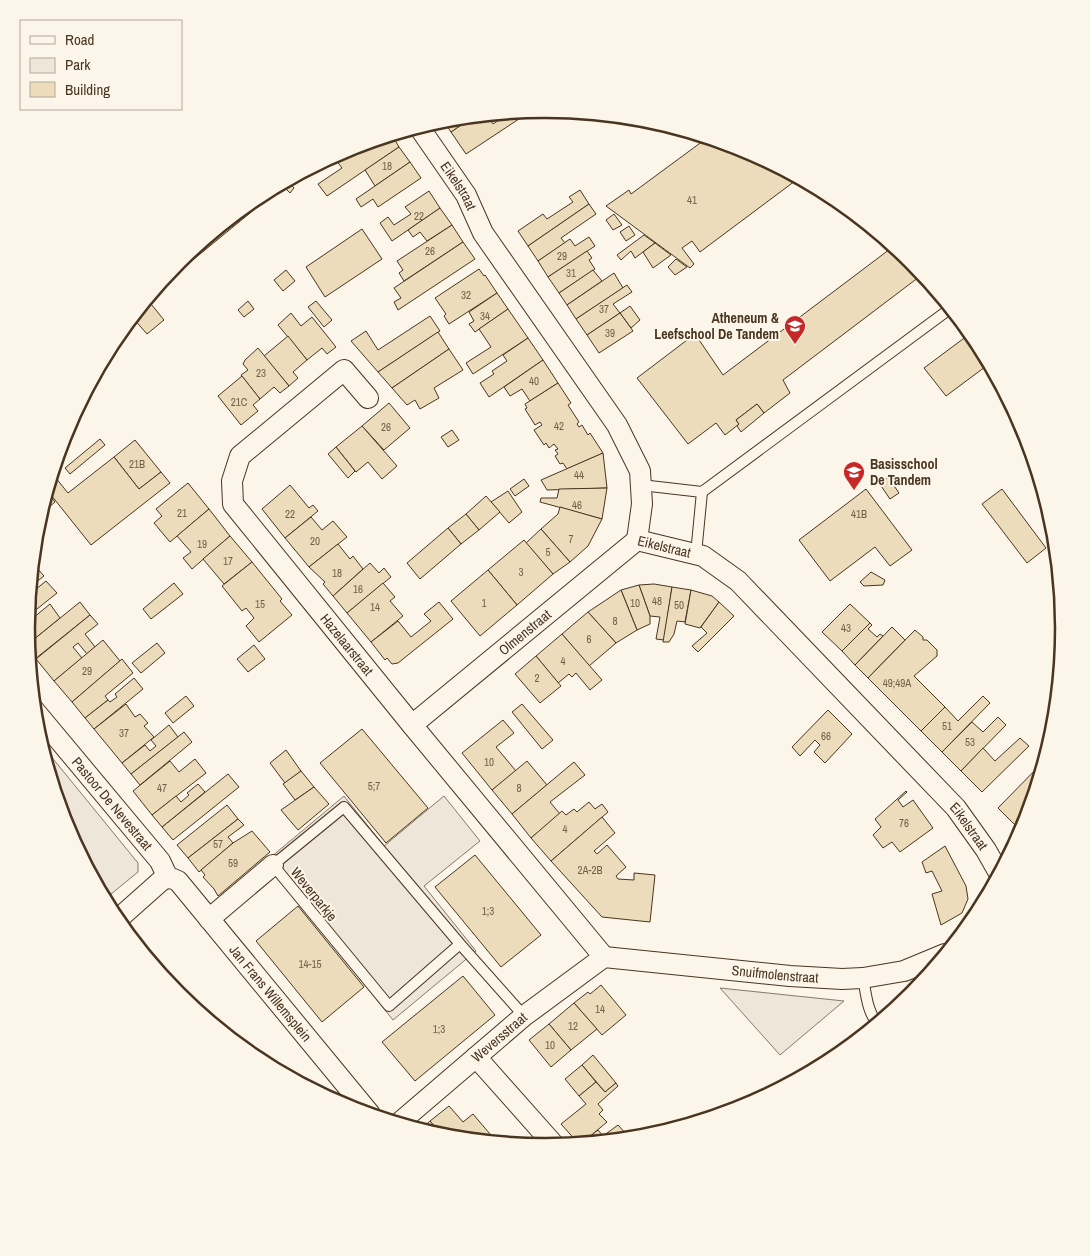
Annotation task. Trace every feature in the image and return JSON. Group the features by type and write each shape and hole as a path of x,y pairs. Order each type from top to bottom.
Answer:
{"street":[{"name":"Eikelstraat","path":"423,133 466,195 483,233 617,425 640,471 642,504 637,540 703,556 738,582 956,808 996,866"},
{"name":"Hazelaarstraat","path":"368,398 344,370 240,456 232,481 233,504 412,725 604,956"},
{"name":"Olmenstraat","path":"412,725 637,540"},
{"name":"Pastoor De Nevestraat","path":"44,722 160,861 168,878"},
{"path":"209,919 273,865"},
{"name":"Jan Frans Willemsplein","path":"168,878 178,881 361,1103"},
{"path":"123,914 162,880 168,878"},
{"name":"Snuifmolenstraat","path":"604,956 790,976 842,979 863,978 904,971 932,959"},
{"name":"Weversstraat","path":"404,1118 524,1016 604,956"},
{"path":"476,1057 548,1138"}],"lane":[{"path":"641,485 702,492 945,312"},
{"path":"696,554 702,492"},
{"name":"Weverparkje","path":"460,944 389,1006 273,865 344,807 460,944 524,1016"},
{"path":"863,978 867,1002 873,1017"}],"green space":[{"path":"51,757 138,863 138,872 110,895 88,854 74,823"},
{"path":"344,796 384,846 444,796 480,841 424,886 476,951 393,1020 265,862"},
{"path":"720,988 844,1001 780,1055"}],"building":[{"path":"519,119 466,154 451,132 461,125 491,121 493,124 499,120"},
{"path":"461,125 451,132 448,128"},
{"path":"395,141 399,147 327,196 318,184 342,168 338,162 381,145"},
{"path":"701,142 740,157 793,182 700,252 692,241 682,248 694,264 690,268 606,206 629,190 631,194"},
{"path":"399,147 410,162 375,186 365,170"},
{"path":"410,162 421,178 378,207 373,199 361,207 356,199"},
{"path":"292,185 294,188 290,193 286,189"},
{"path":"580,190 589,204 528,246 518,231 543,214 547,219 573,202 569,197"},
{"path":"429,191 440,208 392,241 380,223 388,217 394,225 411,214 405,207"},
{"path":"589,204 596,214 561,238 565,243 538,261 528,246"},
{"path":"440,208 452,225 427,241 420,232 413,237 408,230"},
{"path":"250,213 183,268 235,223"},
{"path":"614,214 622,225 613,230 606,220"},
{"path":"452,225 463,242 404,281 399,273 403,270 397,261"},
{"path":"629,226 635,235 626,241 620,232"},
{"path":"362,229 382,259 325,297 306,267"},
{"path":"644,235 655,243 635,258 631,251 621,260 617,255"},
{"path":"589,237 595,246 548,277 538,261 570,239 575,246"},
{"path":"463,242 475,259 398,310 394,302 401,298 394,288"},
{"path":"655,243 671,255 653,268 643,252"},
{"path":"587,251 592,258 589,260 595,269 559,293 548,277"},
{"path":"888,251 916,279 783,380 790,393 764,413 757,404 736,420 739,424 725,435 716,423 688,444 637,378 695,334 723,375"},
{"path":"676,259 687,267 675,275 668,267"},
{"path":"479,269 497,293 449,324 444,316 446,314 435,298"},
{"path":"286,270 295,281 283,291 274,280"},
{"path":"593,270 602,281 567,305 559,293"},
{"path":"614,273 623,288 576,319 567,305"},
{"path":"627,285 632,292 613,304 620,313 587,335 576,319"},
{"path":"497,293 508,309 475,332 469,324 474,321 469,312"},
{"path":"248,301 254,309 244,317 238,310"},
{"path":"316,301 332,320 324,327 308,307"},
{"path":"151,304 164,320 147,334 137,322"},
{"path":"630,306 640,320 631,328 620,313"},
{"path":"508,309 528,338 473,374 466,363 491,347 479,329"},
{"path":"291,313 301,326 312,317 336,347 327,354 322,348 307,360 278,325"},
{"path":"620,313 633,331 599,353 587,335"},
{"path":"430,316 440,331 378,372 351,341 366,331 378,350"},
{"path":"438,332 449,349 392,388 378,372"},
{"path":"288,336 307,360 293,372 298,378 289,386 264,356"},
{"path":"528,338 543,360 489,397 480,383 494,374 492,371 507,361 503,355"},
{"path":"964,338 984,368 946,396 924,368"},
{"path":"258,348 289,386 280,393 274,387 260,399 241,375 248,370 243,364 245,360"},
{"path":"449,349 463,370 434,388 439,398 420,409 415,400 407,405 392,388"},
{"path":"543,360 558,383 530,401 522,389 510,396 504,387"},
{"path":"242,376 260,399 253,405 258,411 241,425 218,396"},
{"path":"558,383 571,403 568,405 579,422 577,424 579,427 582,425 588,435 590,433 603,453 567,469 563,463 560,464 555,456 558,454 555,450 558,449 554,444 549,448 546,443 544,445 534,430 542,425 540,422 535,425 525,409 527,408 525,404"},
{"path":"389,403 410,428 384,450 362,426"},
{"path":"757,404 764,413 741,432 736,420"},
{"path":"362,426 397,466 382,479 368,462 356,472 336,447"},
{"path":"452,430 459,440 448,447 441,437"},
{"path":"100,439 105,445 70,474 65,468"},
{"path":"135,440 161,472 139,489 114,457"},
{"path":"336,447 355,471 348,478 328,454"},
{"path":"603,453 607,488 547,490 541,480"},
{"path":"114,457 139,489 161,472 170,483 91,545 52,496 57,480 68,493"},
{"path":"888,477 899,493 890,499 879,483"},
{"path":"524,479 529,486 515,496 510,489"},
{"path":"188,483 209,509 170,542 154,523 162,516 156,509"},
{"path":"290,485 309,508 313,505 318,511 285,538 262,509"},
{"path":"607,488 602,519 540,502 541,498 557,498 559,489"},
{"path":"866,489 912,550 890,566 875,547 830,581 799,540"},
{"path":"1002,489 1046,548 1027,563 982,504"},
{"path":"508,491 522,512 509,523 491,502"},
{"path":"486,496 500,512 479,530 466,514"},
{"path":"52,498 55,502 50,507"},
{"path":"560,507 602,519 588,546 570,562 541,529 558,514"},
{"path":"209,509 230,536 192,569 183,558 191,552 177,536"},
{"path":"466,514 479,530 461,544 448,528"},
{"path":"311,517 322,530 333,521 347,537 309,567 285,538"},
{"path":"448,528 461,544 420,579 407,563"},
{"path":"541,529 570,562 553,574 526,543"},
{"path":"230,536 252,562 224,584 203,559"},
{"path":"524,540 553,574 517,605 488,570"},
{"path":"338,544 350,559 353,556 363,569 333,596 323,584 325,582 309,567"},
{"path":"252,562 282,599 280,601 292,615 259,642 246,626 254,618 246,608 242,611 222,586"},
{"path":"370,563 379,573 384,568 391,577 347,613 333,596"},
{"path":"38,570 44,576 37,581"},
{"path":"488,570 517,605 480,636 451,601"},
{"path":"871,572 885,580 883,585 864,586 860,582"},
{"path":"46,581 57,593 36,610 36,595 37,589"},
{"path":"174,583 183,594 151,619 143,609"},
{"path":"383,583 395,597 390,601 403,616 371,642 347,613"},
{"path":"654,584 672,587 664,640 656,639 660,617 650,616 639,585"},
{"path":"639,585 650,616 650,624 637,630 621,590"},
{"path":"672,587 691,590 685,622 677,621 674,634 669,642 663,642"},
{"path":"621,590 637,630 616,643 588,612"},
{"path":"691,590 712,596 719,602 700,628 685,624"},
{"path":"80,602 90,615 36,658 35,638"},
{"path":"439,602 453,619 398,663 392,664 387,658 385,660 371,642 398,621 411,637 431,621 424,614"},
{"path":"719,602 734,616 698,652 692,646 707,633 701,627"},
{"path":"50,604 60,618 35,638 35,616"},
{"path":"850,604 870,623 842,651 822,632"},
{"path":"588,612 616,643 589,666 562,634"},
{"path":"90,615 98,624 85,634 95,647 87,654 78,643 73,647 82,658 54,681 36,659"},
{"path":"870,623 872,625 868,629 877,637 880,634 883,636 855,665 842,651"},
{"path":"892,627 905,640 868,678 855,665"},
{"path":"915,630 923,637 923,640 927,640 937,650 937,656 914,676 945,707 921,731 868,678"},
{"path":"562,634 602,680 590,690 576,673 572,677 569,674 558,683 536,656"},
{"path":"103,640 120,661 72,702 54,681"},
{"path":"157,643 165,653 141,673 132,663"},
{"path":"254,645 265,659 248,672 237,659"},
{"path":"536,656 561,686 540,703 515,674"},
{"path":"122,659 133,673 105,696 108,700 85,718 72,702"},
{"path":"134,678 143,689 94,729 85,718 108,700 110,702 117,697 115,694"},
{"path":"186,696 194,706 173,723 165,713"},
{"path":"983,696 990,703 942,752 921,731 945,707 958,721"},
{"path":"126,704 135,717 140,714 148,723 144,726 154,737 122,763 94,729"},
{"path":"522,704 553,740 542,749 512,712"},
{"path":"828,710 852,734 825,763 814,752 820,745 815,740 800,756 792,747"},
{"path":"998,717 1006,725 961,771 942,752 972,722 983,732"},
{"path":"503,720 514,733 496,747 516,771 492,790 462,753"},
{"path":"169,725 178,737 131,774 122,763 145,745 150,751 156,746 151,740"},
{"path":"362,729 428,808 386,843 320,763"},
{"path":"184,732 192,742 140,785 131,774"},
{"path":"1020,738 1029,746 982,792 961,771 983,748 995,761"},
{"path":"286,750 301,771 285,783 270,763"},
{"path":"195,759 206,773 152,815 133,791 170,761 179,772"},
{"path":"527,761 547,785 512,814 492,790"},
{"path":"574,762 585,775 550,802 560,814 531,838 512,814"},
{"path":"1035,770 1015,825 998,808"},
{"path":"301,771 314,787 295,800 283,784"},
{"path":"228,774 239,787 173,840 162,827"},
{"path":"198,784 205,792 162,827 152,815 176,796 181,802 189,795 187,793"},
{"path":"314,787 329,804 298,830 281,810"},
{"path":"906,791 898,800 903,807 913,800 933,828 900,852 892,842 883,848 873,835 881,827 875,819"},
{"path":"589,802 595,809 602,804 608,812 551,861 531,838 562,811 566,815 574,809 577,812"},
{"path":"227,805 238,819 188,858 177,845"},
{"path":"602,817 615,833 594,851 597,854 607,845 626,867 616,876 618,879 634,880 634,873 655,875 650,922 602,917 551,861"},
{"path":"238,819 244,825 228,837 233,843 199,872 188,858"},
{"path":"252,831 270,852 218,896 203,877 205,875 201,870 233,843"},
{"path":"945,846 966,886 968,899 962,913 941,925 932,894 942,891 932,871 926,873 922,862"},
{"path":"475,855 541,935 501,967 435,887"},
{"path":"298,906 364,987 322,1022 256,941"},
{"path":"463,976 495,1015 415,1081 382,1042"},
{"path":"601,985 626,1015 602,1035 574,1003"},
{"path":"574,1003 597,1029 571,1050 549,1024"},
{"path":"549,1024 571,1050 551,1067 529,1040"},
{"path":"593,1055 616,1083 605,1092 582,1065"},
{"path":"582,1065 596,1082 579,1096 565,1079"},
{"path":"596,1082 605,1092 616,1083 618,1086 598,1104 603,1110 599,1114 607,1122 590,1136 573,1137 561,1124 586,1104 579,1096"},
{"path":"449,1106 463,1122 473,1114 490,1134 478,1134 434,1125 430,1121"},
{"path":"618,1125 624,1132 612,1134 605,1135"},
{"path":"598,1130 602,1135 591,1136"}],"place":[{"name":"Atheneum & Leefschool De Tandem","path":"795,345"},
{"name":"Basisschool De Tandem","path":"854,491"}]}
